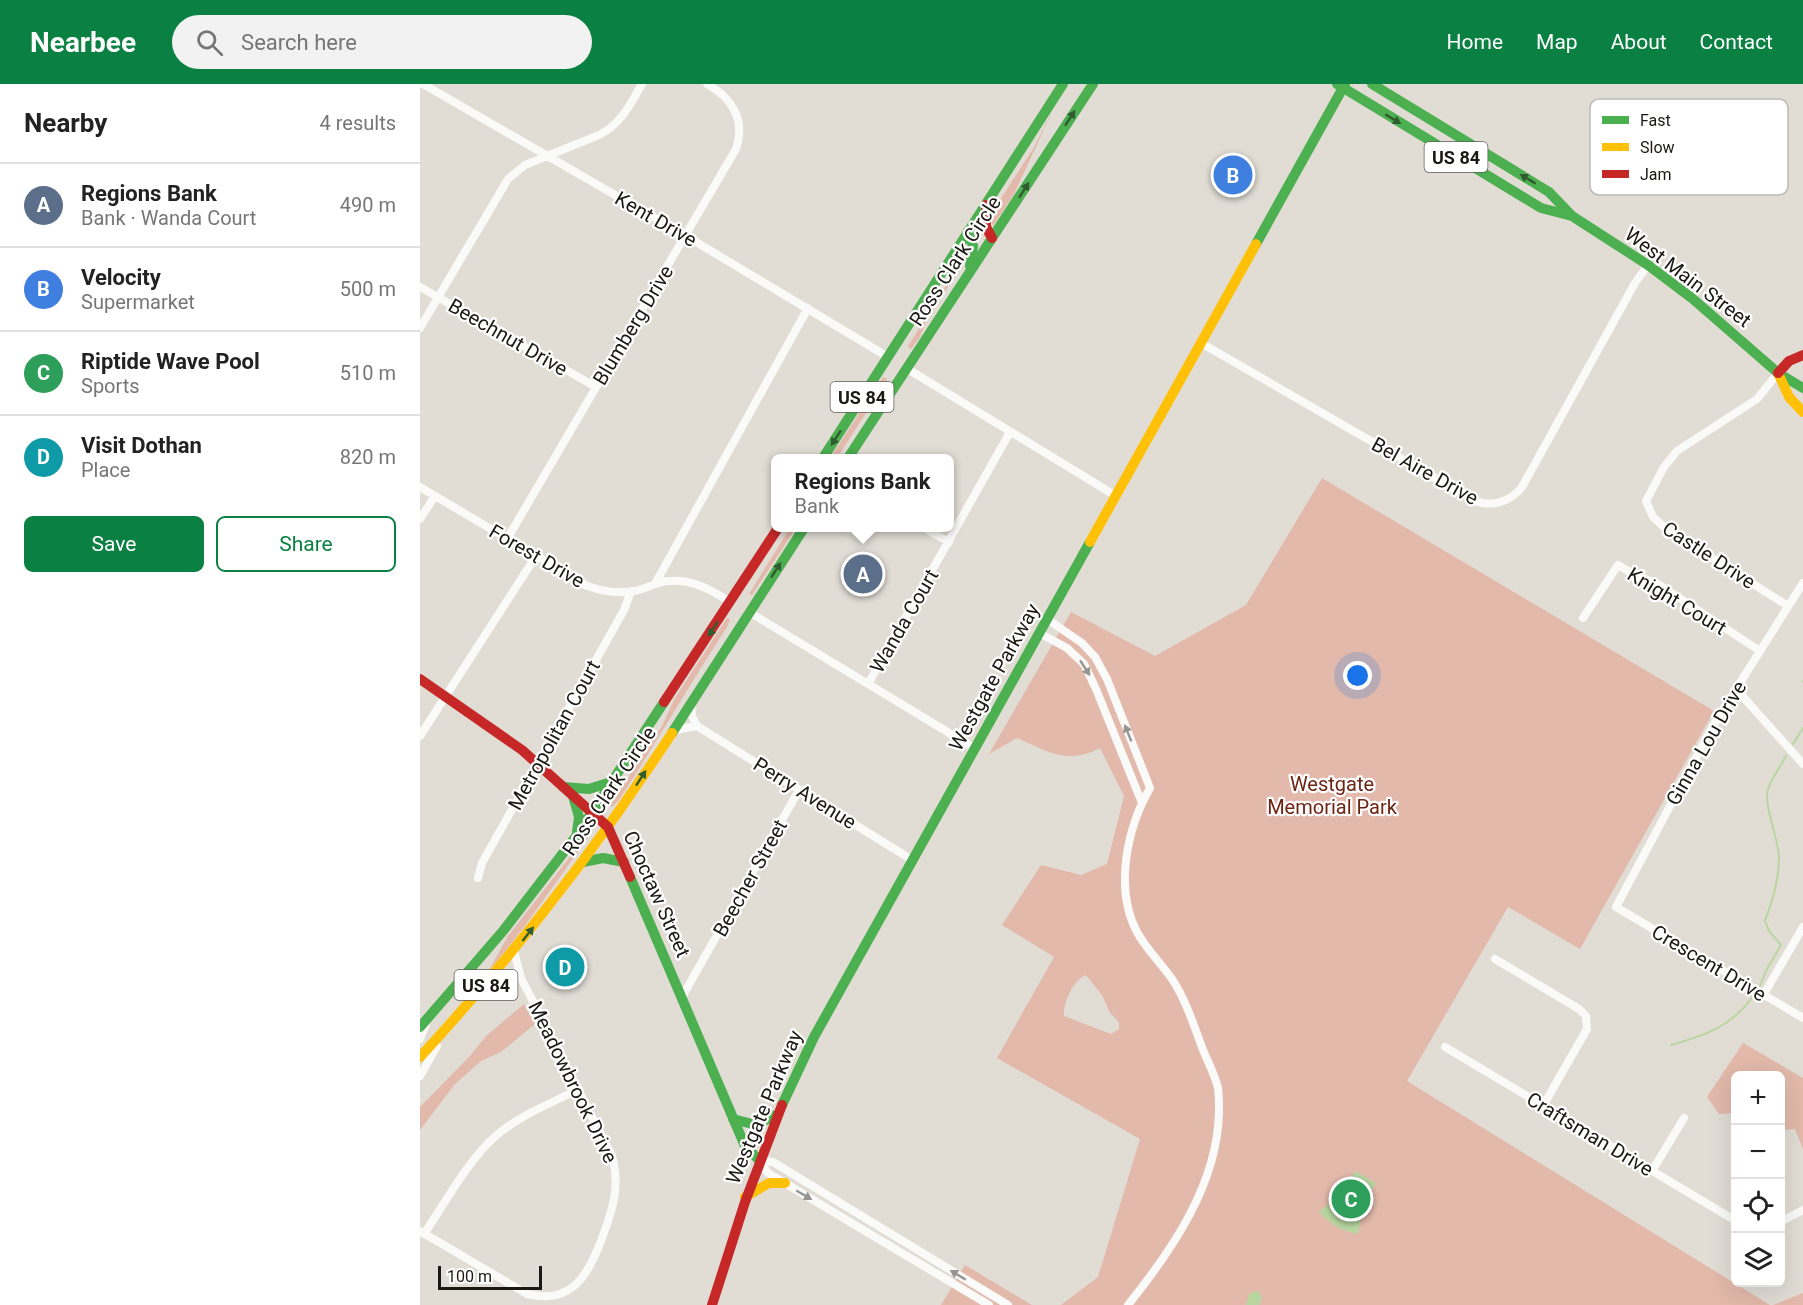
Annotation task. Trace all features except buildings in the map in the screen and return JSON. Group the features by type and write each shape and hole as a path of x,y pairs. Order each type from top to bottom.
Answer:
{"main road":[{"name":"Ross Clark Circle","path":"826,454 1063,84"},
{"name":"Ross Clark Circle","path":"851,454 1093,84"},
{"name":"West Main Street","path":"1372,84 1549,192 1572,216 1648,265 1693,298 1778,373 1803,388"},
{"name":"West Main Street","path":"1342,85 1541,208 1572,216"},
{"name":"Westgate Parkway","path":"712,1305 745,1197 776,1115 814,1037 1201,343 1342,85"},
{"path":"986,203 986,227 992,238"},
{"path":"968,231 973,246 968,274"},
{"path":"902,336 906,368"},
{"path":"1778,373 1789,361 1803,355"},
{"path":"888,357 892,372 890,393"},
{"name":"West Main Street","path":"1778,373 1789,397 1803,412"},
{"name":"Ross Clark Circle","path":"420,1027 498,938 577,835 775,532"},
{"name":"Ross Clark Circle","path":"420,1057 495,974 583,862 672,731 801,532"},
{"path":"744,580 749,612"},
{"path":"730,602 734,610 733,637"},
{"name":"Choctaw Street","path":"420,679 503,735 538,763 608,827 745,1146 759,1160"},
{"path":"563,787 588,789 614,781"},
{"path":"573,796 579,817 577,835"},
{"path":"583,862 603,858 624,862"},
{"path":"734,1119 756,1125 776,1115"},
{"path":"745,1197 769,1183 785,1183"}],"street":[{"name":"Kent Drive","path":"423,84 686,236 888,357"},
{"path":"420,328 504,183 525,165 610,129 624,115 642,84"},
{"name":"Blumberg Drive","path":"507,539 734,154 740,136 738,118 733,106 720,92 707,84"},
{"name":"Bel Aire Drive","path":"1201,343 1468,498 1495,504 1510,498 1522,487 1635,283 1648,265"},
{"name":"Beechnut Drive","path":"420,287 596,387"},
{"path":"655,584 808,308"},
{"path":"906,368 1116,496"},
{"name":"Castle Drive","path":"1778,373 1756,399 1677,451 1664,467 1646,501 1653,517 1665,528 1788,606"},
{"name":"Wanda Court","path":"868,684 1010,432"},
{"name":"Forest Drive","path":"420,487 587,586 610,592 631,591 668,581 694,583 716,592 730,602"},
{"path":"420,519 435,496"},
{"path":"931,532 949,542"},
{"path":"420,736 536,556"},
{"name":"Knight Court","path":"1583,618 1618,565 1658,584 1760,651"},
{"name":"Ginna Lou Drive","path":"1616,907 1694,759 1803,583"},
{"name":"Metropolitan Court","path":"478,878 482,862 624,610 631,591"},
{"path":"749,612 974,748"},
{"path":"1047,619 1082,642 1095,657 1107,679 1150,788 1142,803 1126,861 1125,893 1128,911 1143,942 1175,985 1218,1088 1218,1121 1209,1169 1173,1245 1128,1305"},
{"path":"1039,633 1067,648 1084,664 1142,803"},
{"path":"1736,689 1803,764"},
{"path":"672,731 697,726 692,716 691,702"},
{"name":"Perry Avenue","path":"697,726 912,860"},
{"name":"Beecher Street","path":"682,997 799,790"},
{"name":"Crescent Drive","path":"1616,907 1803,1018"},
{"path":"1764,994 1803,927"},
{"name":"Meadowbrook Drive","path":"422,1232 534,1297 548,1300 563,1297 577,1289 591,1268 614,1203 617,1186 612,1156 521,978 514,951"},
{"path":"1495,959 1579,1009 1587,1019 1587,1029 1543,1106"},
{"name":"Meadowbrook Drive","path":"495,974 521,978"},
{"path":"420,1039 429,1017"},
{"path":"420,1076 447,1028"},
{"name":"Craftsman Drive","path":"1445,1047 1731,1218"},
{"path":"422,1232 489,1142 522,1117 579,1089"},
{"path":"1652,1171 1684,1118"},
{"path":"759,1160 773,1162 1008,1305"},
{"name":"Choctaw Street","path":"759,1160 768,1173 989,1305"},
{"path":"1785,1219 1803,1210"}],"green space":[{"path":"1053,110 1014,194 993,226 990,219 992,212 1033,149"},
{"path":"966,247 967,259 941,297 953,268"},
{"path":"931,309 920,337 911,349 908,347"},
{"path":"883,377 887,379 840,454 833,454"},
{"name":"Westgate Memorial Park","path":"1322,478 1714,711 1580,949 1508,907 1407,1081 1731,1281 1731,1287 1741,1287 1770,1305 1061,1305 1098,1277 1140,1139 997,1058 1054,957 1002,925 1041,865 1081,875 1107,864 1124,796 1100,748 1078,756 1058,755 1017,738 989,754 1071,612 1155,656 1246,605","holes":["1086,975 1102,995 1110,1013 1119,1022 1119,1029 1111,1034 1064,1016 1065,1005 1070,993 1077,982"]},
{"path":"788,532 793,532 752,595 749,594"},
{"path":"727,618 730,620 727,627 633,779 612,807 610,805 662,726 675,698"},
{"path":"586,836 588,838 539,906 488,972 508,936"},
{"path":"524,1004 535,1024 501,1052 481,1061 455,1084 420,1130 420,1107 470,1056 486,1036"},
{"path":"1743,1043 1803,1078 1803,1149 1795,1129 1785,1130 1785,1071 1731,1071 1731,1113 1719,1114 1707,1097"},
{"path":"965,1265 1032,1305 941,1305"},
{"path":"1803,1293 1803,1305 1773,1305"}],"shaded area":[{"path":"1355,1171 1376,1183 1363,1205 1358,1234 1337,1226 1319,1212 1343,1193"},
{"path":"1255,1291 1260,1293 1262,1298 1259,1305 1246,1305 1249,1294"}],"waterway":[{"path":"1793,744 1803,728"},
{"path":"1760,986 1781,945 1769,931 1765,921 1773,898 1779,866 1777,841 1767,796 1768,789 1786,756"},
{"path":"1671,1045 1707,1033 1728,1022 1746,1006 1754,995"}],"traffic: fast":[{"path":"826,454 1063,84"},
{"path":"851,454 1093,84"},
{"path":"1337,84 1541,208 1572,216"},
{"path":"1256,244 1345,84"},
{"path":"1372,84 1549,192 1572,216 1648,265 1693,299 1778,373 1803,388"},
{"path":"968,231 973,246 970,266"},
{"path":"672,733 801,532"},
{"path":"782,1105 814,1037 1090,542"},
{"path":"420,1027 503,931 577,835 664,702"},
{"path":"563,787 589,789 614,781"},
{"path":"573,796 579,817 577,832"},
{"path":"583,862 603,858 624,862"},
{"path":"630,877 745,1146 759,1160"},
{"path":"733,1119 756,1125 776,1115"}],"traffic: slow":[{"path":"1090,542 1256,244"},
{"path":"1778,373 1789,397 1803,412"},
{"path":"420,1057 488,980 553,900 614,818 672,733"},
{"path":"745,1197 769,1183 785,1183"}],"traffic: jam":[{"path":"986,205 986,227 992,238"},
{"path":"1778,373 1789,361 1803,355"},
{"path":"664,702 775,532"},
{"path":"420,679 522,750 608,827 630,877"},
{"path":"712,1305 745,1202 782,1105"}],"place":[{"name":"Velocity","path":"1233,175"},
{"name":"Regions Bank","path":"863,574"},
{"name":"Visit Dothan","path":"565,967"},
{"name":"Riptide Wave Pool","path":"1351,1199"}]}
